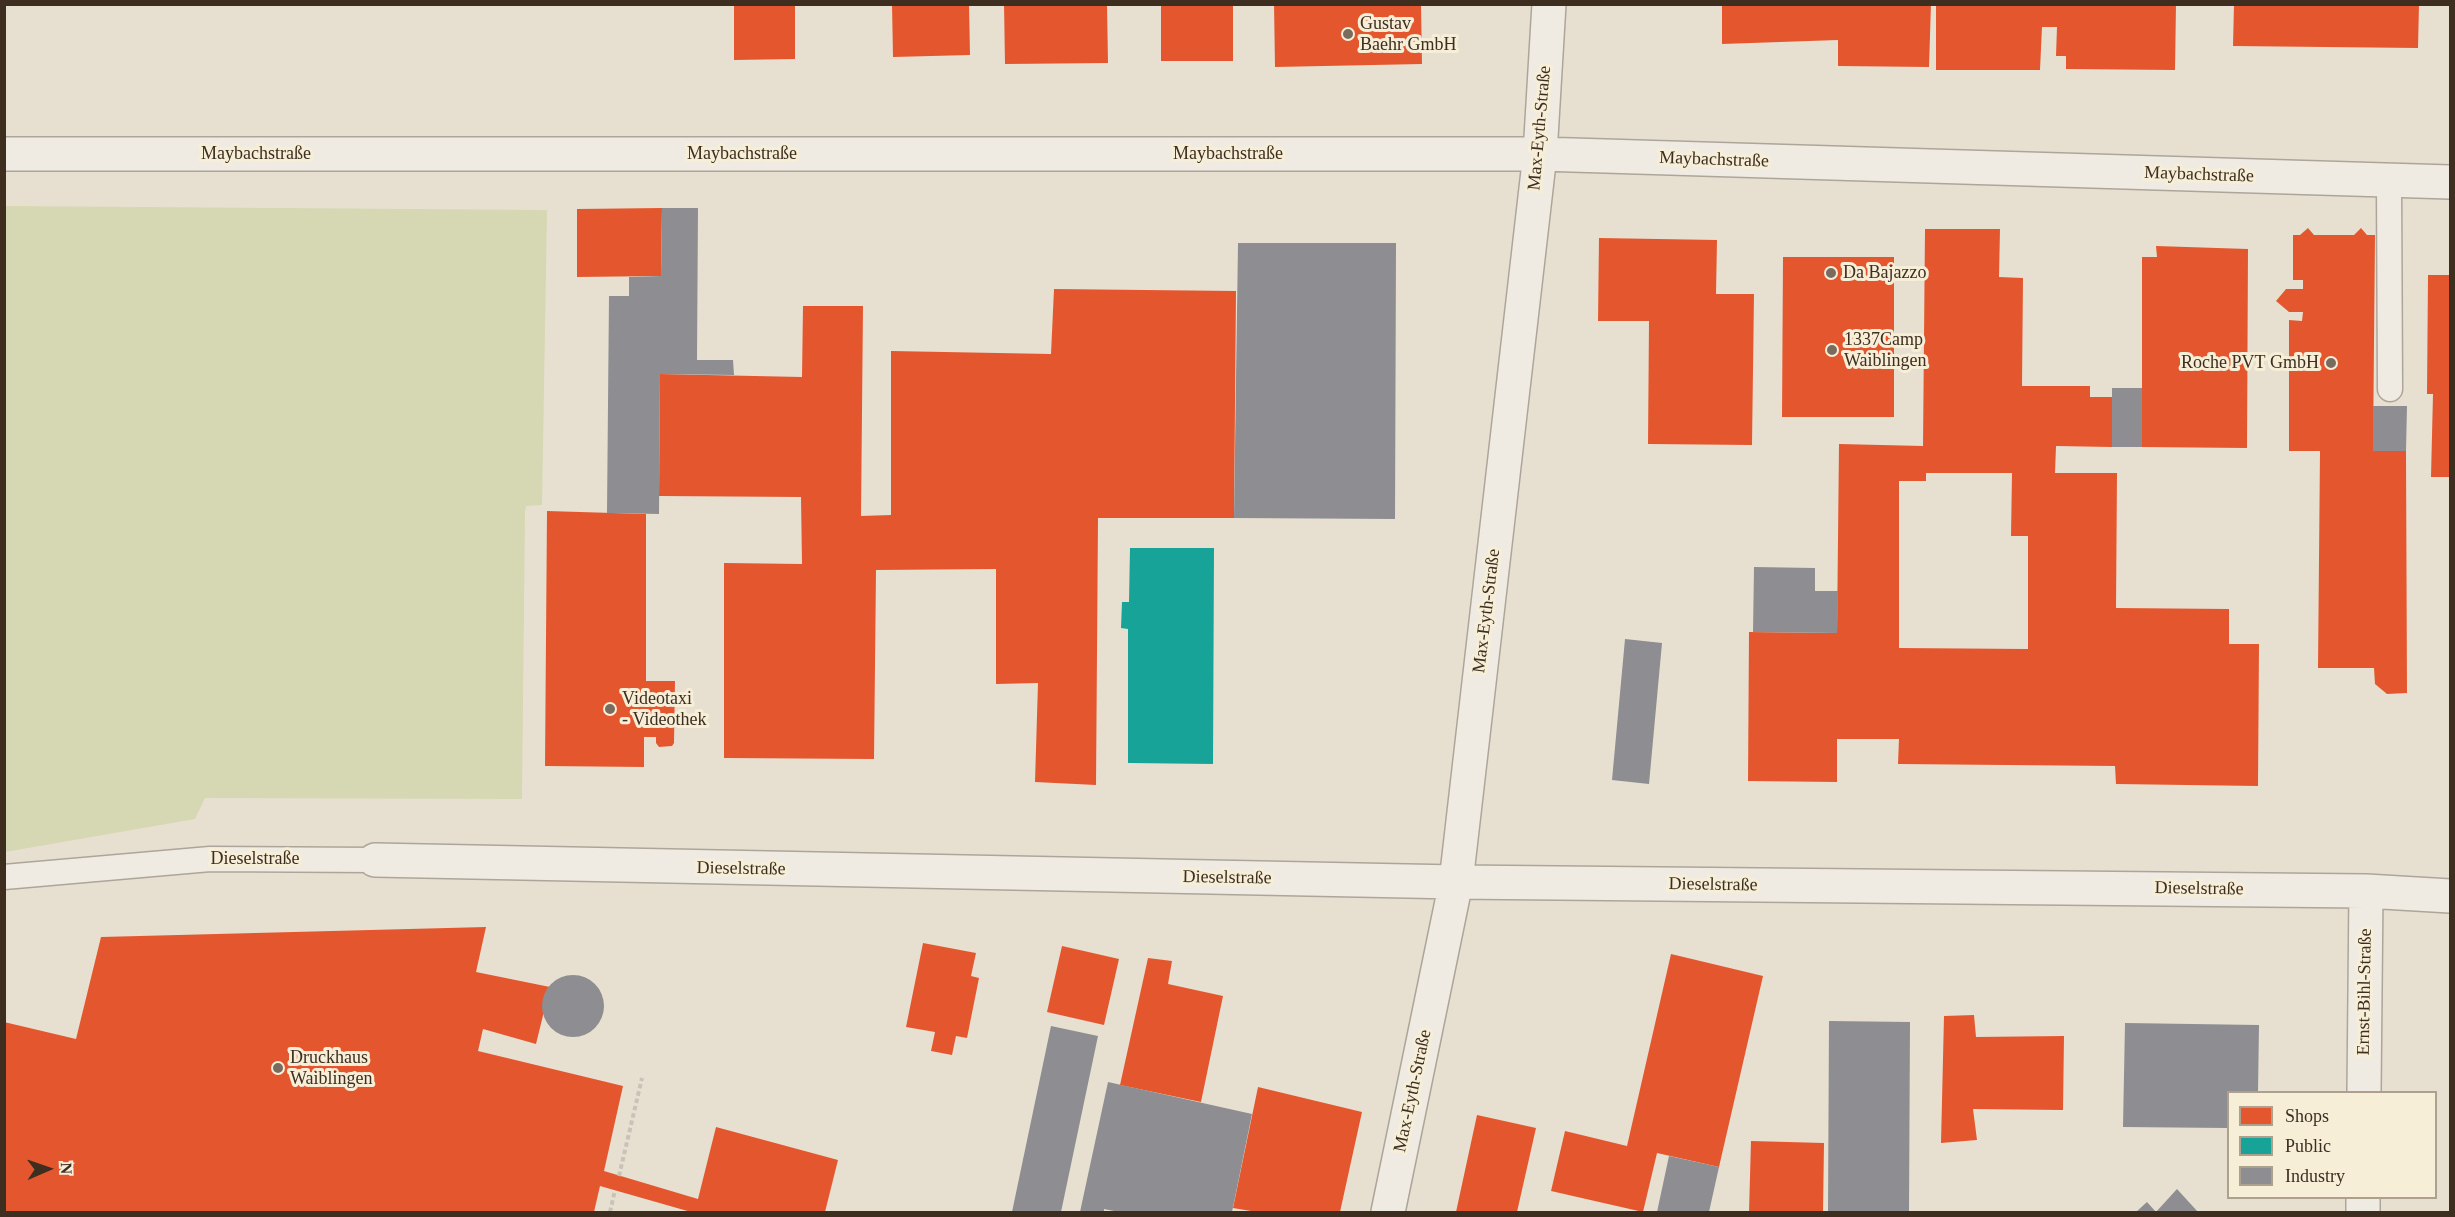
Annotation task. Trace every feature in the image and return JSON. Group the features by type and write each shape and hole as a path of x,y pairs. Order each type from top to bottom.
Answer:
{"street":[{"name":"Max-Eyth-Straße","path":"1388,1212 1456,882 1540,154 1549,4"},
{"name":"Maybachstraße","path":"4,154 1540,154 2451,182"},
{"name":"Dieselstraße","path":"375,860 1456,882 2366,891 2451,896"},
{"name":"Ernst-Bihl-Straße","path":"2364,1091 2366,891"}],"lane":[{"path":"2389,181 2390,388"},
{"name":"Dieselstraße","path":"4,877 210,859 375,860"}],"path":[{"path":"619,1176 642,1078"},
{"path":"610,1212 615,1190"}],"green space":[{"path":"5,206 547,210 542,505 526,506 525,512 522,799 205,798 195,819 5,852"}],"building: Shops":[{"path":"734,4 795,4 795,59 734,60"},
{"path":"892,4 969,4 970,55 893,57"},
{"path":"1004,4 1107,4 1108,63 1005,64"},
{"path":"1161,4 1233,4 1233,61 1161,61"},
{"name":"Gustav Baehr GmbH","path":"1274,4 1421,4 1422,64 1275,67"},
{"path":"1722,4 1931,4 1929,67 1838,66 1838,40 1722,44"},
{"path":"1936,4 2176,4 2175,70 2066,69 2066,56 2056,56 2057,27 2042,27 2040,70 1936,70"},
{"path":"2234,4 2419,4 2418,48 2233,46"},
{"path":"662,208 661,276 577,277 577,209"},
{"path":"2308,228 2314,235 2354,235 2361,228 2367,235 2375,235 2373,451 2406,451 2407,693 2387,694 2375,684 2374,668 2318,668 2320,451 2289,451 2289,320 2302,321 2303,312 2289,312 2276,301 2286,289 2303,289 2303,280 2293,280 2293,235 2300,235"},
{"path":"1925,229 2000,229 1999,277 2023,278 2022,386 2090,386 2090,397 2112,397 2112,447 2056,446 2055,473 2117,473 2116,608 2229,609 2229,644 2259,644 2258,786 2116,784 2115,766 1898,764 1899,739 1837,739 1837,782 1748,781 1749,632 1837,633 1839,444 1923,446","holes":["1926,473 2012,473 2011,536 2028,536 2028,649 1899,648 1899,481 1926,481"]},
{"path":"1599,238 1717,240 1716,294 1754,294 1752,445 1648,444 1649,321 1598,321"},
{"path":"2156,246 2248,249 2247,448 2142,447 2142,257 2157,257"},
{"path":"1783,257 1894,257 1894,417 1782,417"},
{"path":"2428,275 2450,275 2450,477 2431,477 2433,394 2427,394"},
{"path":"1054,289 1236,291 1234,518 1098,518 1096,785 1035,782 1038,683 996,684 996,569 876,570 874,759 724,758 724,563 802,564 801,497 659,496 660,374 802,377 803,306 863,306 861,516 891,515 891,351 1051,354"},
{"path":"547,511 646,514 646,681 675,681 674,743 672,746 659,747 656,737 644,737 644,767 545,766"},
{"name":"Druckhaus Waiblingen","path":"486,927 476,972 550,987 536,1044 483,1029 478,1051 623,1086 604,1171 698,1199 716,1127 838,1160 825,1212 691,1212 600,1186 594,1212 4,1212 4,1022 76,1039 101,937"},
{"path":"923,943 976,953 971,976 979,978 967,1038 956,1036 952,1055 931,1051 935,1032 906,1027"},
{"path":"1062,946 1119,959 1104,1025 1047,1012"},
{"path":"1671,954 1763,976 1719,1167 1657,1153 1643,1212 1551,1191 1565,1131 1627,1146"},
{"path":"1148,958 1172,961 1168,984 1223,996 1201,1102 1120,1085"},
{"path":"1974,1015 1976,1037 2064,1036 2063,1110 1973,1109 1977,1140 1941,1143 1944,1016"},
{"path":"1258,1087 1362,1112 1340,1212 1257,1212 1233,1208"},
{"path":"1477,1115 1536,1128 1517,1212 1456,1212"},
{"path":"1751,1141 1824,1143 1823,1212 1749,1212"}],"building: Public":[{"path":"1130,548 1214,548 1213,764 1128,763 1128,629 1121,628 1122,602 1129,602"}],"building: Industry":[{"path":"662,208 698,208 697,360 733,360 734,375 660,374 659,514 607,513 609,296 629,296 629,277 661,276"},
{"path":"1238,243 1396,243 1395,519 1234,518"},
{"path":"2112,388 2142,388 2142,447 2112,447"},
{"path":"2373,406 2407,406 2406,451 2373,451"},
{"path":"1754,567 1815,568 1815,591 1838,591 1837,633 1753,632"},
{"path":"1625,639 1662,643 1649,784 1612,780"},
{"path":"567,975 579,975 595,984 602,994 604,1006 602,1018 595,1028 579,1037 567,1037 556,1032 547,1023 542,1012 542,1000 547,989 556,980"},
{"path":"1829,1021 1910,1022 1909,1212 1828,1212"},
{"path":"2125,1023 2259,1025 2258,1091 2227,1091 2227,1128 2123,1127"},
{"path":"1051,1026 1098,1036 1061,1212 1012,1212"},
{"path":"1108,1082 1252,1114 1232,1212 1119,1212 1104,1209 1104,1212 1080,1212"},
{"path":"1669,1156 1719,1167 1709,1212 1657,1212"},
{"path":"2177,1189 2198,1212 2156,1212"},
{"path":"2147,1202 2156,1212 2136,1212"}],"place":[{"name":"Gustav Baehr GmbH","path":"1348,34"},
{"name":"Da Bajazzo","path":"1831,273"},
{"name":"1337Camp Waiblingen","path":"1832,350"},
{"name":"Roche PVT GmbH","path":"2331,363"},
{"name":"Videotaxi - Videothek","path":"610,709"},
{"name":"Druckhaus Waiblingen","path":"278,1068"}]}
